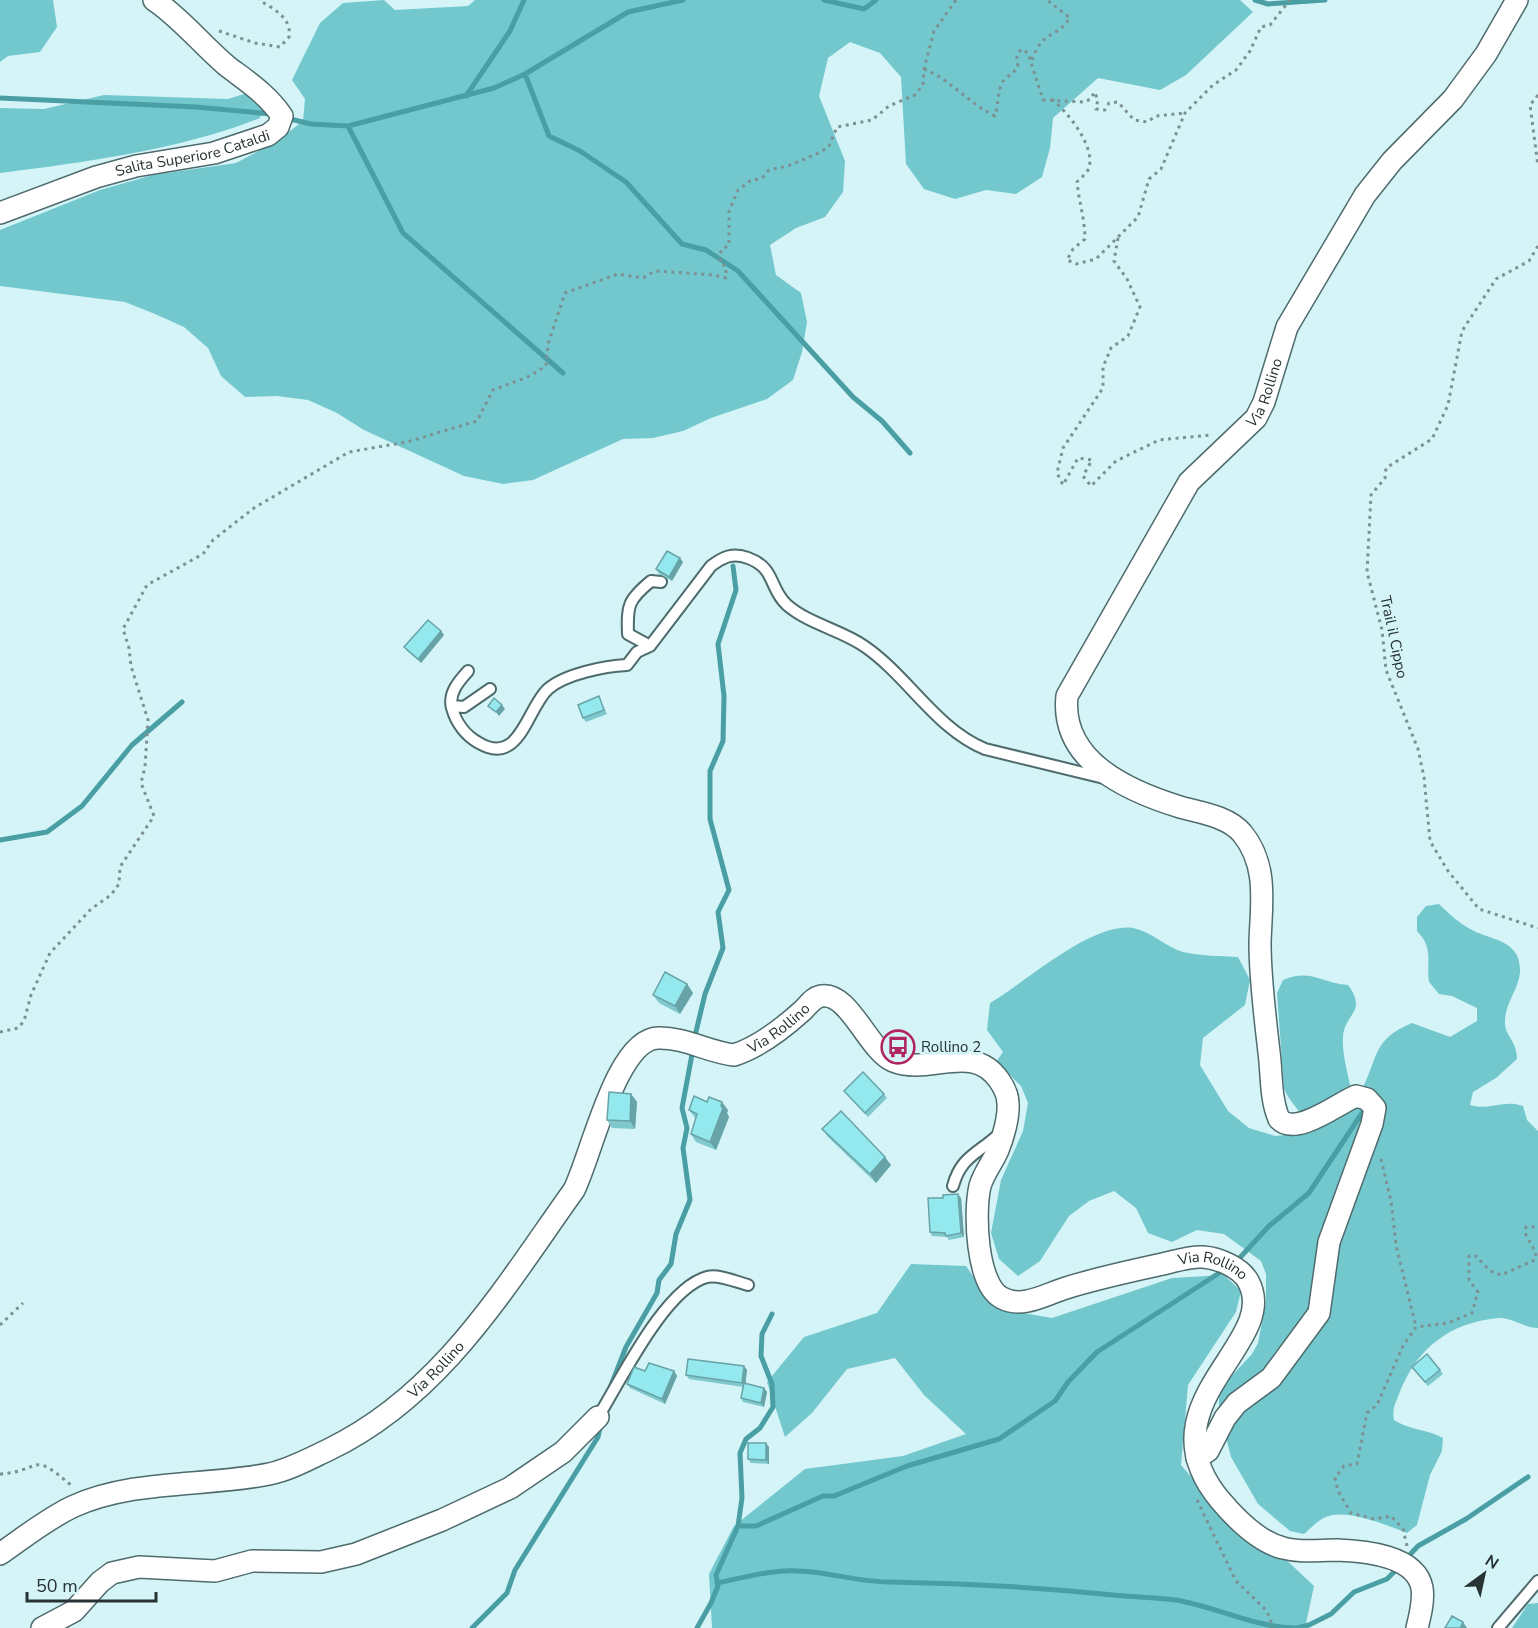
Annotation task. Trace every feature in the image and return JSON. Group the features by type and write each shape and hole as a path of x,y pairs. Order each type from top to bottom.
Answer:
{"street":[{"name":"Salita Superiore Cataldi","path":"0,213 96,177 136,166 214,153 268,135 278,128 282,116 260,89 228,66 154,0"},
{"name":"Via Rollino","path":"1197,1458 1208,1451 1225,1418 1237,1403 1271,1378 1319,1313 1329,1242 1372,1125 1375,1108 1367,1099 1356,1096 1300,1125 1288,1125 1280,1119 1273,1096 1264,1010 1260,943 1264,899 1254,856 1241,832 1231,824 1208,814 1155,799 1117,781 1100,768 1075,741 1066,719 1067,696 1189,482 1256,418 1264,402 1287,327 1365,195 1392,161 1453,99 1486,54 1517,0"},
{"name":"Via Rollino","path":"0,1554 55,1516 94,1499 170,1485 271,1473 338,1446 399,1407 441,1369 466,1339 574,1190 610,1094 630,1055 648,1040 657,1038 679,1041 734,1055 772,1035 820,996 835,998 879,1051 892,1061 913,1064 964,1060 986,1066 998,1078 1009,1103 998,1150 980,1186 978,1222 981,1262 986,1279 993,1292 1004,1300 1028,1301 1093,1280 1199,1256 1224,1262 1244,1276 1253,1294 1252,1308 1244,1335 1215,1378 1204,1402 1194,1439 1197,1458 1209,1485 1222,1502 1271,1544 1301,1551 1339,1550 1395,1559 1412,1571"},
{"path":"42,1628 74,1611 100,1582 112,1573 139,1567 215,1571 252,1561 321,1562 356,1554 442,1521 510,1488 563,1452 598,1417"},
{"path":"1412,1571 1422,1589 1417,1628"}],"lane":[{"name":"Via Rollino","path":"452,706 467,736 487,748 504,748 517,739 547,689 558,682 604,666 627,665 637,652 650,646 711,566 722,557 738,554 762,563 786,604 863,645 952,730 968,742 985,749 1117,781"},
{"path":"650,646 628,634 627,608 635,594 651,581 661,582"},
{"path":"468,671 454,687 452,706 464,707 490,689"},
{"path":"953,1186 957,1171 967,1158 1003,1129"},
{"path":"598,1417 662,1312 681,1292 693,1282 709,1276 748,1285"},
{"path":"1498,1628 1538,1581"}],"path":[{"path":"196,37 206,26 255,43 280,47 289,37 290,30 280,14 260,0"},
{"path":"0,1032 18,1028 24,1021 31,995 50,953 91,909 111,895 119,884 120,867 154,816 141,783 145,767 148,720 131,666 123,628 147,585 204,554 213,540 254,508 349,452 407,442 477,421 493,390 530,376 546,366 552,329 565,293 618,274 642,278 655,271 714,275 726,279 726,267 720,262 722,250 729,244 729,211 738,190 750,181 762,178 769,170 788,166 821,152 829,146 837,127 872,120 889,106 915,95 923,85 924,69 934,31 956,0"},
{"path":"1031,62 1037,45 1047,35 1062,30 1070,18 1047,0"},
{"path":"1052,99 1072,117 1090,156 1089,170 1077,182 1081,212 1085,222 1085,239 1072,249 1066,260 1076,264 1095,259 1138,217 1149,179 1161,169 1185,112 1213,85 1236,70 1250,51 1261,27 1269,25 1290,0"},
{"path":"924,69 945,79 973,104 994,116 1000,103 999,90 1004,79 1014,73 1018,66 1016,59 1018,51 1023,49 1028,53 1043,100 1085,102 1092,98 1094,92 1098,99 1096,109 1105,110 1109,103 1118,102 1134,120 1147,122 1156,116 1185,112"},
{"path":"1538,95 1530,105 1538,166"},
{"path":"1119,237 1114,261 1127,279 1140,307 1128,336 1112,348 1103,368 1102,388 1063,448 1057,473 1064,485 1078,458 1092,460 1083,476 1091,486 1116,461 1159,440 1213,434 1217,442 1208,463"},
{"name":"Trail il Cippo","path":"1538,246 1529,261 1496,279 1462,331 1448,405 1432,439 1386,468 1385,478 1371,495 1367,572 1382,630 1386,670 1418,749 1430,841 1448,872 1479,909 1538,928"},
{"path":"1379,1150 1391,1201 1396,1245 1416,1327 1403,1346 1377,1405 1366,1413 1357,1464 1344,1466 1335,1478 1338,1491 1351,1513 1374,1519 1391,1516 1403,1529 1412,1571"},
{"path":"1416,1327 1448,1323 1472,1313 1478,1292 1469,1280 1469,1256 1476,1256 1490,1271 1501,1275 1530,1263 1535,1260 1536,1253 1525,1233 1526,1227 1538,1227"},
{"path":"0,1325 23,1303"},
{"path":"0,1474 11,1473 36,1463 46,1465 75,1489 94,1499"},
{"path":"1196,1496 1236,1581 1264,1608 1270,1617 1272,1628"}],"shaded area":[{"path":"0,0 53,0 57,27 40,52 8,56 0,62"},
{"path":"384,0 395,10 468,6 475,0 1240,0 1253,12 1186,75 1160,90 1098,78 1053,118 1050,148 1042,177 1016,194 986,190 955,199 924,189 906,164 901,77 880,53 850,42 828,58 819,96 845,161 843,192 825,217 796,228 770,245 776,275 801,293 807,322 802,352 793,380 767,399 711,418 683,431 653,438 623,439 533,480 503,484 464,476 364,430 337,413 308,400 277,396 245,397 221,376 208,348 184,327 125,302 0,286 0,230 100,190 153,175 236,163 277,141 303,121 305,99 292,80 320,23 343,3"},
{"path":"254,91 264,104 260,118 230,129 132,153 65,165 0,173 0,108 44,109 104,95 228,99"},
{"path":"1439,904 1467,927 1504,943 1516,953 1519,961 1519,978 1507,1008 1505,1021 1506,1031 1515,1047 1517,1059 1496,1078 1473,1092 1470,1105 1484,1107 1516,1104 1523,1106 1527,1120 1538,1131 1538,1328 1503,1318 1480,1321 1450,1332 1425,1351 1415,1363 1395,1404 1394,1420 1443,1438 1442,1451 1430,1475 1417,1525 1407,1533 1355,1516 1334,1515 1320,1520 1304,1534 1290,1531 1258,1504 1231,1457 1219,1410 1219,1396 1224,1384 1252,1354 1258,1343 1266,1302 1266,1274 1261,1261 1224,1234 1197,1230 1172,1242 1148,1233 1136,1208 1114,1191 1089,1201 1069,1216 1040,1261 1018,1276 999,1259 991,1233 1001,1180 1023,1131 1028,1103 1021,1086 996,1062 1003,1052 987,1030 990,1003 1079,944 1098,934 1116,929 1139,930 1183,952 1238,957 1250,980 1245,1005 1203,1038 1200,1065 1228,1111 1249,1128 1275,1136 1296,1134 1305,1122 1284,1088 1277,993 1283,980 1301,975 1348,985 1356,1001 1344,1029 1344,1055 1350,1085 1362,1089 1378,1050 1399,1029 1412,1023 1450,1037 1477,1021 1477,1008 1452,996 1439,994 1429,982 1426,943 1417,931 1417,917 1426,906"},
{"path":"911,1264 966,1266 995,1308 1052,1318 1172,1278 1224,1275 1241,1291 1236,1312 1188,1385 1181,1465 1227,1519 1280,1554 1314,1586 1305,1628 712,1628 709,1574 734,1526 805,1469 903,1456 966,1434 924,1395 895,1358 847,1369 812,1413 785,1437 767,1382 804,1337 877,1313"},
{"path":"1538,1603 1538,1628 1512,1628 1528,1604"}],"building":[{"path":"667,551 680,558 669,577 656,569"},
{"path":"428,620 441,631 418,659 404,647"},
{"path":"599,696 604,710 583,718 578,705"},
{"path":"494,698 502,705 496,712 488,706"},
{"path":"665,972 687,984 675,1006 653,995"},
{"path":"863,1072 884,1094 865,1113 844,1091"},
{"path":"609,1092 631,1094 630,1121 607,1120"},
{"path":"694,1096 707,1102 709,1097 722,1102 723,1108 710,1142 691,1134 697,1114 689,1110"},
{"path":"841,1111 885,1157 870,1174 822,1129"},
{"path":"958,1194 961,1233 946,1236 945,1233 930,1232 928,1198 943,1198 943,1195"},
{"path":"1427,1354 1440,1370 1425,1382 1412,1367"},
{"path":"688,1359 744,1366 742,1383 686,1375"},
{"path":"649,1363 674,1371 662,1399 627,1384 634,1367 645,1371"},
{"path":"744,1383 764,1388 761,1403 741,1398"},
{"path":"748,1443 766,1443 766,1460 748,1459"},
{"path":"1452,1616 1463,1622 1460,1628 1445,1628"}],"waterway":[{"path":"466,96 510,31 524,0"},
{"path":"286,118 311,124 348,126 494,88 525,74 628,12 683,0"},
{"path":"824,0 864,9 876,0"},
{"path":"1255,0 1268,4 1325,0"},
{"path":"525,74 549,136 580,151 626,182 682,244 706,250 738,271 853,397 882,421 910,453"},
{"path":"0,98 196,107 271,114"},
{"path":"348,126 403,233 563,373"},
{"path":"694,1040 705,994 723,948 718,912 729,890 710,819 710,771 723,741 724,696 718,644 736,590 733,566"},
{"path":"0,840 47,832 82,806 132,745 182,702"},
{"path":"610,1388 626,1347 657,1293 659,1280 671,1264 676,1234 690,1200 683,1148 687,1128 682,1108 693,1049"},
{"path":"1235,1263 1269,1226 1309,1193 1364,1110"},
{"path":"738,1526 756,1526 823,1496 834,1496 907,1466 999,1439 1055,1401 1068,1382 1097,1352 1227,1268"},
{"path":"697,1628 718,1586 716,1575 738,1526 742,1498 740,1453 746,1439 760,1428 773,1407 772,1384 761,1356 762,1334 772,1314"},
{"path":"472,1628 507,1593 515,1570 598,1437 601,1423"},
{"path":"1406,1559 1418,1546 1466,1519 1528,1477"},
{"path":"1297,1628 1331,1614 1354,1592 1387,1579 1400,1566"},
{"path":"717,1583 758,1574 789,1571 877,1582 1050,1589 1176,1600 1250,1621 1295,1628"}],"place":[{"name":"Rollino 2","path":"898,1047"}]}
